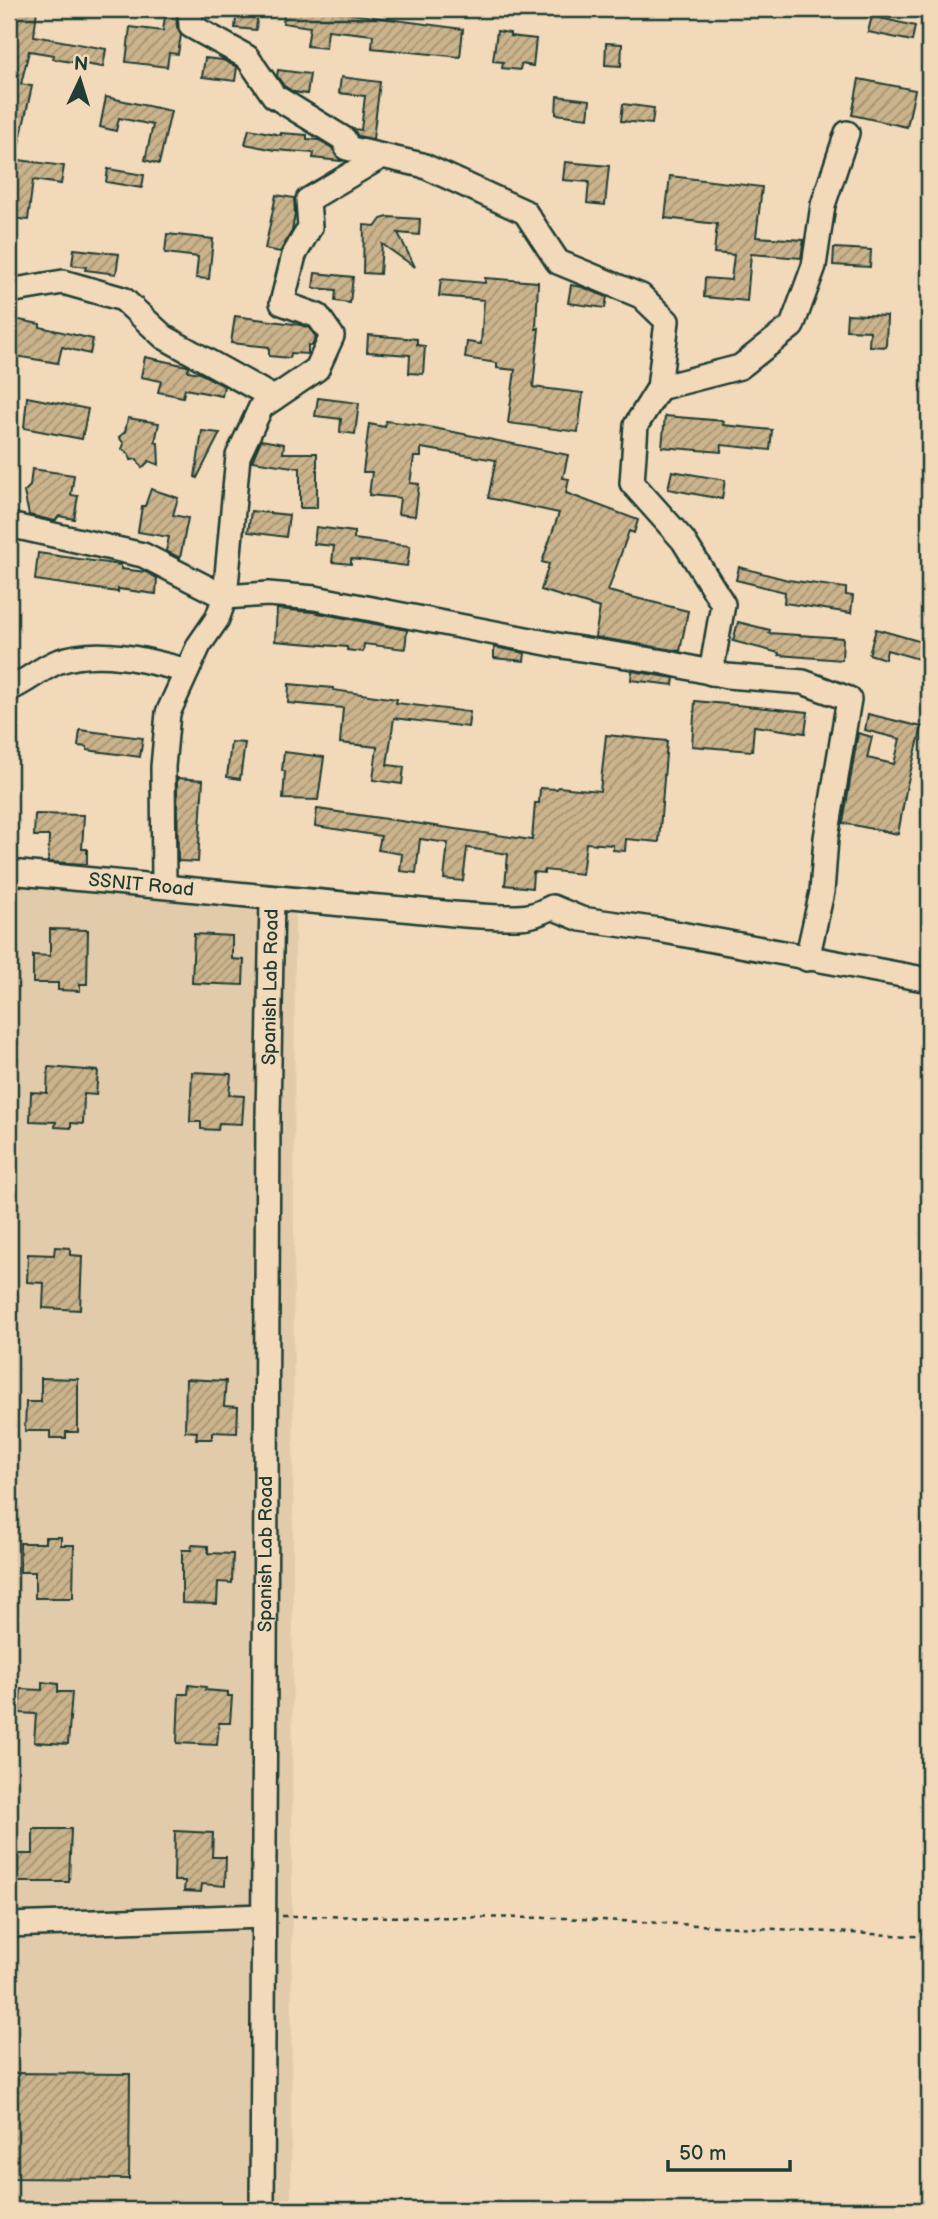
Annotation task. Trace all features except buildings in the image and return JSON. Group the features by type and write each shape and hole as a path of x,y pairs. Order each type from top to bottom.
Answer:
{"street":[{"path":"190,9 191,26 247,57 274,96 344,139 347,148 422,165 525,212 558,262 641,296 667,321 659,388 636,425 632,483 683,540 723,604 711,673"},
{"path":"659,388 740,367 792,326 814,266 823,205 847,133"},
{"path":"164,886 163,767 168,712 198,645 216,619 225,597 238,456 261,407 317,369 332,336 318,316 282,303 294,255 310,227 308,200 382,156"},
{"path":"9,291 63,282 122,299 164,337 274,398"},
{"path":"9,525 143,555 225,597 268,594 315,598 726,676 803,682 849,699 826,838 822,892 807,959"},
{"path":"9,689 57,663 83,656 114,657 187,671"},
{"name":"SSNIT Road","path":"9,872 272,898 519,918 537,915 552,907 581,919 660,930 807,959 929,979"},
{"name":"Spanish Lab Road","path":"262,2210 267,1131 272,898"},
{"path":"9,1924 262,1916"}],"path":[{"path":"262,1916 564,1918 929,1937"}],"shaded area":[{"path":"9,876 295,909 291,2210 9,2210"}]}
